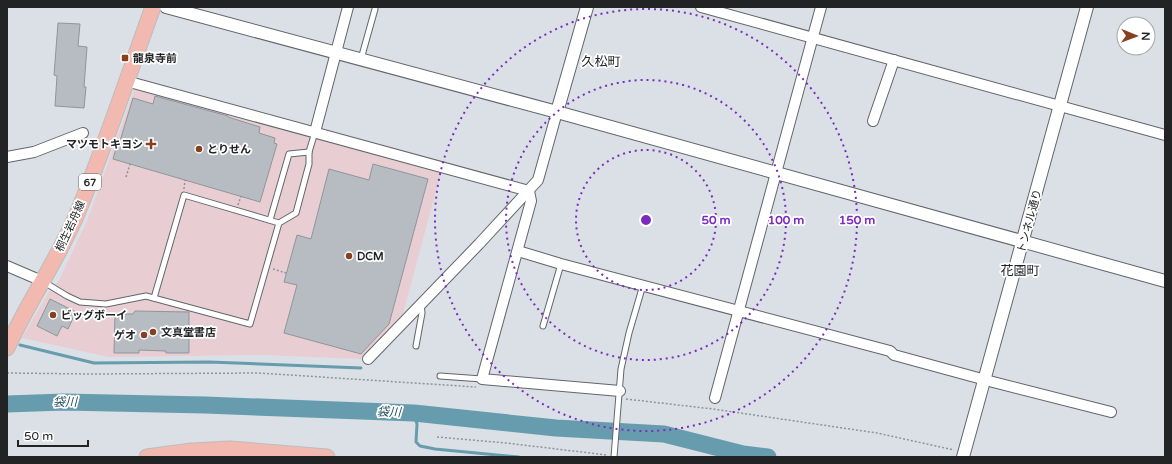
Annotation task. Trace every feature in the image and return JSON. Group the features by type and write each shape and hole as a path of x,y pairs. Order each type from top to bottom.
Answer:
{"main road":[{"name":"桐生岩舟線","path":"7,348 16,328 77,215 153,7"},
{"path":"154,456 211,449 230,449 327,457"}],"street":[{"path":"166,7 558,112 776,174 1165,281"},
{"path":"315,132 348,7"},
{"path":"368,359 538,180 587,7"},
{"path":"701,7 1165,135"},
{"path":"715,398 821,7"},
{"name":"トンネル通り","path":"960,454 984,379 1023,242 1087,7"},
{"path":"873,121 894,60"},
{"path":"126,80 529,191"},
{"path":"7,156 34,152 83,133"},
{"path":"529,191 531,201 480,383 621,397"},
{"path":"518,251 561,264 643,284 890,351 894,354 984,379 1111,412"},
{"path":"7,266 42,281"}],"lane":[{"path":"360,60 375,9"},
{"path":"42,281 80,302 106,304 146,296 250,324 279,223 296,213 309,164 309,152 315,132"},
{"path":"270,220 289,154 309,152"},
{"path":"154,298 184,195 279,223"},
{"path":"543,326 561,264"},
{"path":"613,455 621,397 621,370 643,284"},
{"path":"416,346 422,313 421,304"},
{"path":"440,376 480,383"}],"path":[{"path":"126,177 130,164"},
{"path":"266,267 286,273"},
{"path":"7,373 259,373 480,383"},
{"path":"621,397 870,432 960,454"},
{"path":"437,437 613,455"}],"shaded area":[{"path":"135,88 441,172 403,314 361,359 264,355 109,357 22,338 47,295 59,280 87,221"}],"building":[{"path":"58,23 80,24 78,46 87,47 84,108 55,106 57,76 54,75"},
{"path":"155,96 228,116 260,127 259,133 275,138 274,143 277,144 260,202 113,159 133,98 153,104"},
{"name":"DCM","path":"373,164 428,179 389,324 361,354 284,333 297,285 284,282 297,235 311,239 329,169 369,180"},
{"path":"50,299 76,312 68,329 62,326 57,336 37,326"},
{"path":"135,311 189,312 189,353 166,353 166,351 139,350 139,353 114,353 115,314 133,314"}],"waterway":[{"path":"20,345 94,363 209,362 361,368"},
{"name":"袋川","path":"7,404 64,402 205,405 414,413 556,428 664,434 743,454 768,457"},
{"path":"414,413 417,424 416,442 420,446 435,449 519,457"}],"place":[{"name":"龍泉寺前","path":"125,58"},
{"name":"マツモトキヨシ","path":"151,144"},
{"name":"とりせん","path":"199,149"},
{"name":"DCM","path":"349,256"},
{"name":"ビッグボーイ","path":"53,315"},
{"name":"文真堂書店","path":"153,332"},
{"name":"ゲオ","path":"144,335"}],"district":[{"name":"久松町","path":"601,61"},
{"name":"花園町","path":"1020,270"}]}
